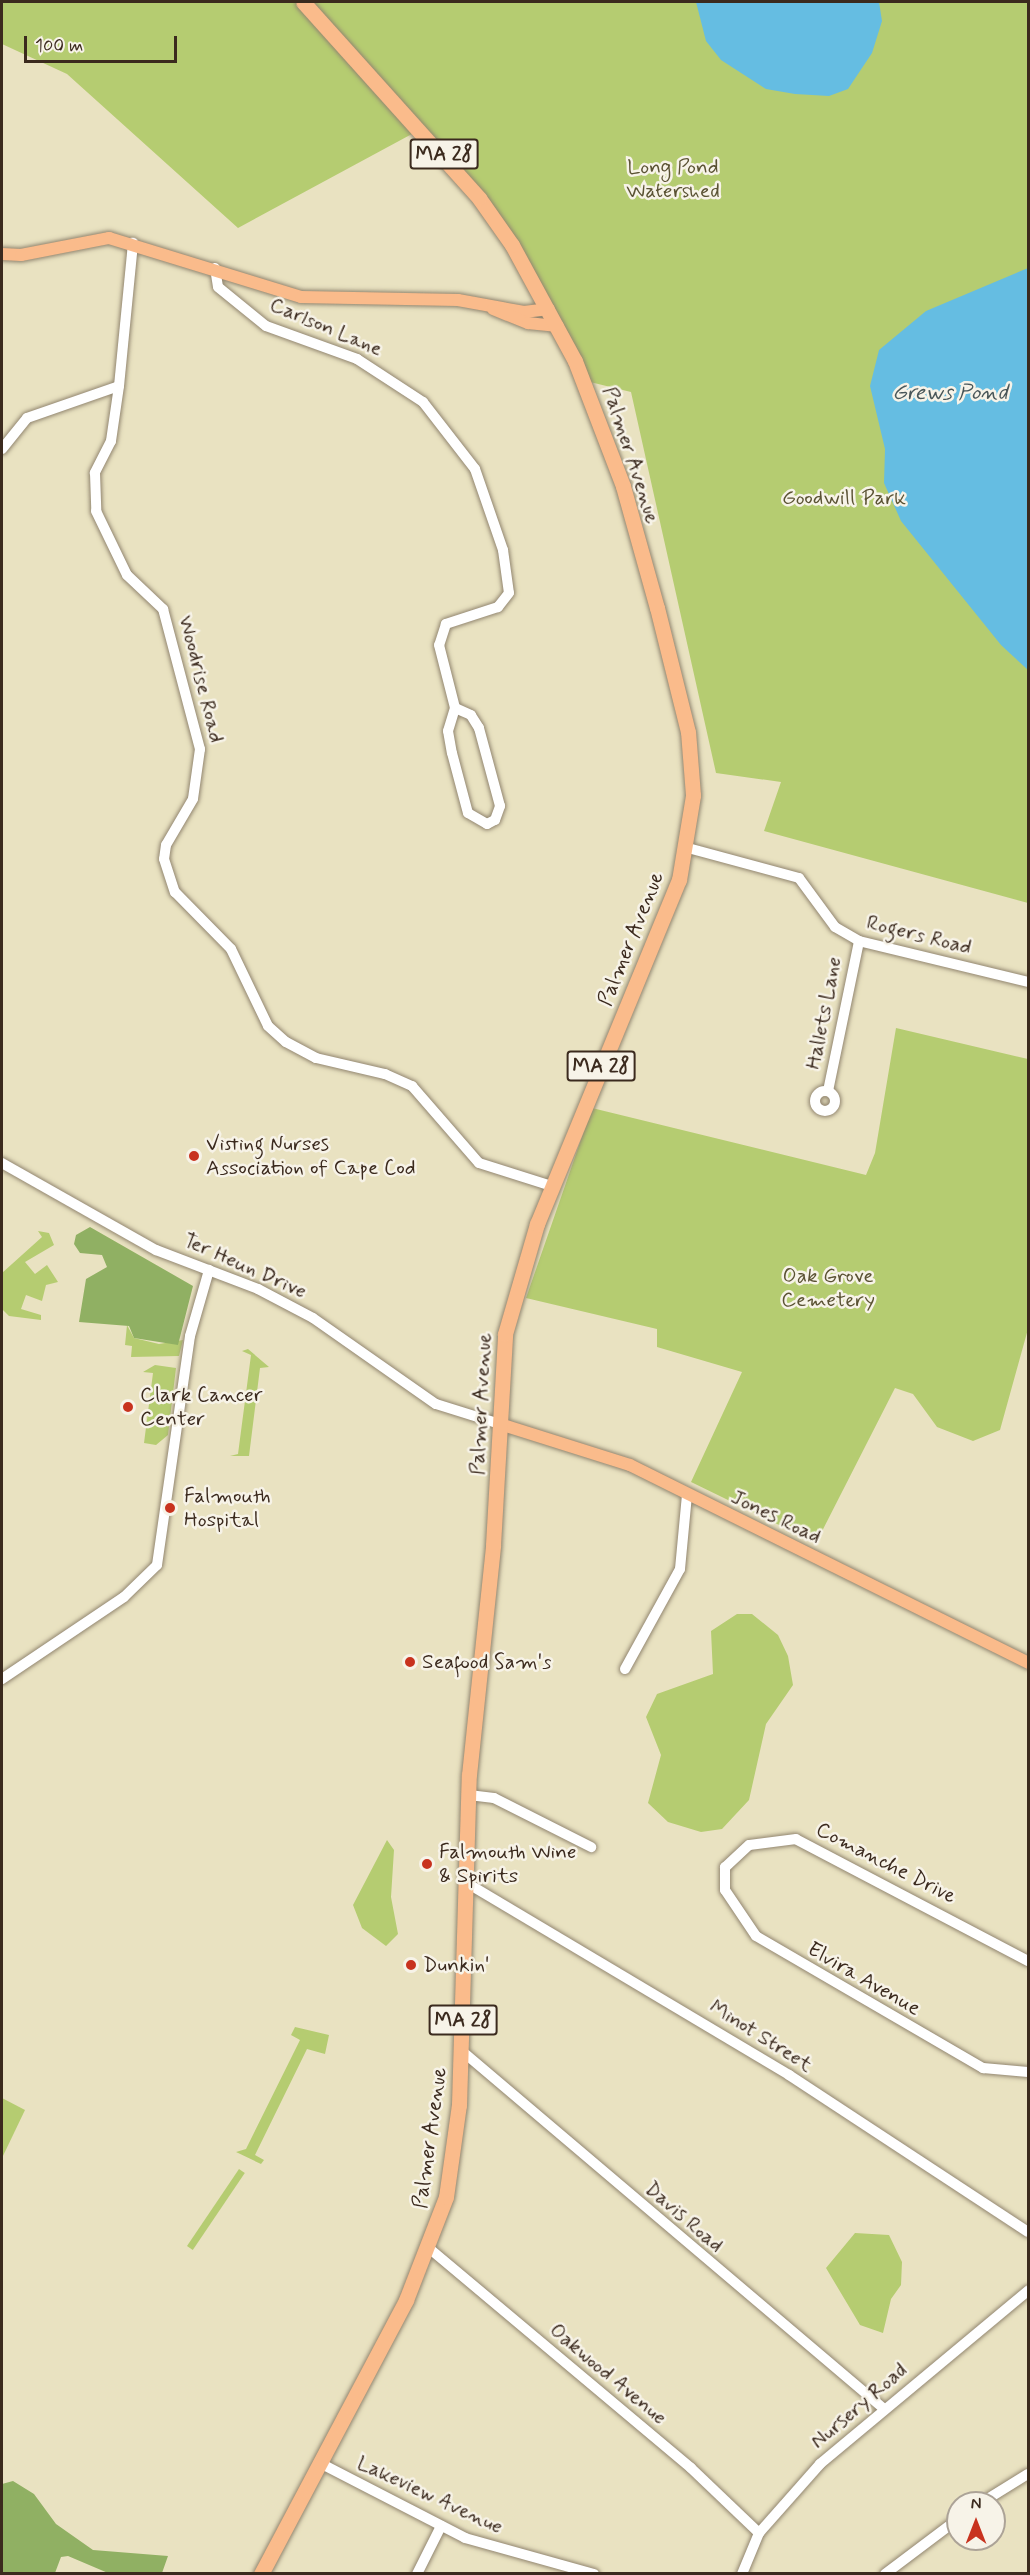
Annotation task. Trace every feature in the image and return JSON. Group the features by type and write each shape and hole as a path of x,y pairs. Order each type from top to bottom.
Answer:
{"highway":[{"name":"MA 28","path":"303,2 479,198 558,326"},
{"name":"Palmer Avenue","path":"261,2574 430,2249 449,2181 462,2051 469,1795 511,1302 552,1186 668,910 688,848 693,775 677,686 623,486 558,326"}],"main road":[{"path":"2,254 21,255 109,238 215,268 301,297 361,300 458,300 524,312 549,309"},
{"path":"484,303 528,323 558,326"},
{"name":"Jones Road","path":"500,1424 598,1452 1029,1663"}],"street":[{"name":"Woodrise Road","path":"133,243 119,386 111,441 95,473 96,511 127,575 163,609 200,749 193,799 166,844 164,859 175,892 231,949 268,1026 286,1042 316,1058 385,1074 412,1086 479,1163 552,1186"},
{"name":"Carlson Lane","path":"215,268 218,287 266,326 357,359 407,389 441,419 475,469 503,550 509,593 498,607 460,616 441,632 440,657 455,708 448,740 468,813 487,824 500,812 479,728 471,715 455,708"},
{"path":"2,449 27,418 119,386"},
{"name":"Rogers Road","path":"688,848 799,878 835,927 859,941 1029,982"},
{"name":"Hallets Lane","path":"828,1092 859,941"},
{"name":"Ter Heun Drive","path":"2,1163 156,1250 209,1270 313,1318 436,1404 500,1424"},
{"path":"2,1679 150,1575 159,1560 190,1336 209,1270"},
{"path":"625,1669 681,1569 687,1495"},
{"path":"469,1795 494,1798 591,1847"},
{"name":"Comanche Drive","path":"725,1867 749,1845 796,1839 1029,1961"},
{"name":"Elvira Avenue","path":"725,1867 725,1890 756,1936 983,2068 1029,2072"},
{"name":"Minot Street","path":"467,1883 789,2075 1029,2232"},
{"name":"Davis Road","path":"462,2051 883,2408"},
{"name":"Oakwood Avenue","path":"430,2249 691,2468 759,2533"},
{"name":"Nursery Road","path":"742,2574 759,2533 820,2464 883,2408 1029,2291"},
{"name":"Lakeview Avenue","path":"320,2463 441,2526 491,2547 594,2574"},
{"path":"1001,2491 1029,2474"},
{"path":"417,2574 441,2526"},
{"path":"885,2574 946,2527"}],"green space":[{"path":"2,2 1028,2 1028,903 764,831 781,782 716,773 631,392 586,381 509,248 423,128 238,228 67,74 2,44"},
{"name":"Oak Grove Cemetery","path":"896,1028 1028,1059 1028,1329 1000,1430 973,1441 937,1427 913,1394 895,1388 816,1543 691,1482 742,1372 657,1347 657,1329 526,1298 592,1108 866,1175 875,1153"},
{"path":"90,1227 193,1286 178,1345 134,1338 129,1326 79,1322 86,1279 107,1267 102,1255 80,1253 74,1244 76,1235"},
{"path":"38,1231 49,1233 54,1245 25,1262 35,1274 47,1265 58,1282 46,1285 42,1301 26,1295 21,1309 41,1315 41,1320 9,1316 2,1309 2,1273 42,1237"},
{"path":"127,1325 134,1338 159,1344 183,1340 179,1356 131,1357 132,1346 125,1345"},
{"path":"248,1349 269,1367 260,1368 249,1456 230,1456 238,1454 251,1355 242,1351"},
{"path":"155,1365 176,1368 168,1435 156,1445 144,1443 153,1373 143,1372"},
{"path":"737,1614 752,1614 778,1635 788,1656 793,1685 766,1724 749,1800 722,1829 701,1832 668,1822 648,1803 661,1755 646,1717 657,1694 713,1674 711,1631"},
{"path":"387,1840 394,1850 391,1897 398,1934 386,1946 362,1928 353,1905"},
{"path":"295,2027 329,2035 325,2054 307,2049 255,2155 264,2160 261,2164 236,2152 246,2149 300,2040 291,2035"},
{"path":"2,2098 25,2110 2,2158"},
{"path":"239,2169 245,2173 193,2250 187,2246"},
{"path":"855,2233 889,2235 902,2262 901,2285 891,2299 883,2333 860,2325 826,2268"},
{"path":"13,2481 34,2494 56,2524 93,2550 168,2556 162,2573 108,2573 68,2556 61,2557 55,2573 2,2573 2,2484"}],"water":[{"path":"696,2 879,2 882,21 872,53 848,89 829,96 795,94 766,89 721,60 706,41"},
{"name":"Grews Pond","path":"1028,268 1028,670 1001,645 901,521 884,483 885,449 870,386 879,350 926,311"}],"place":[{"name":"Visting Nurses Association of Cape Cod","path":"194,1156"},
{"name":"Clark Cancer Center","path":"128,1407"},
{"name":"Falmouth Hospital","path":"170,1508"},
{"name":"Seafood Sam's","path":"410,1662"},
{"name":"Falmouth Wine & Spirits","path":"427,1864"},
{"name":"Dunkin'","path":"411,1965"}],"park label":[{"name":"Long Pond Watershed","path":"673,179"},
{"name":"Goodwill Park","path":"844,498"}]}
